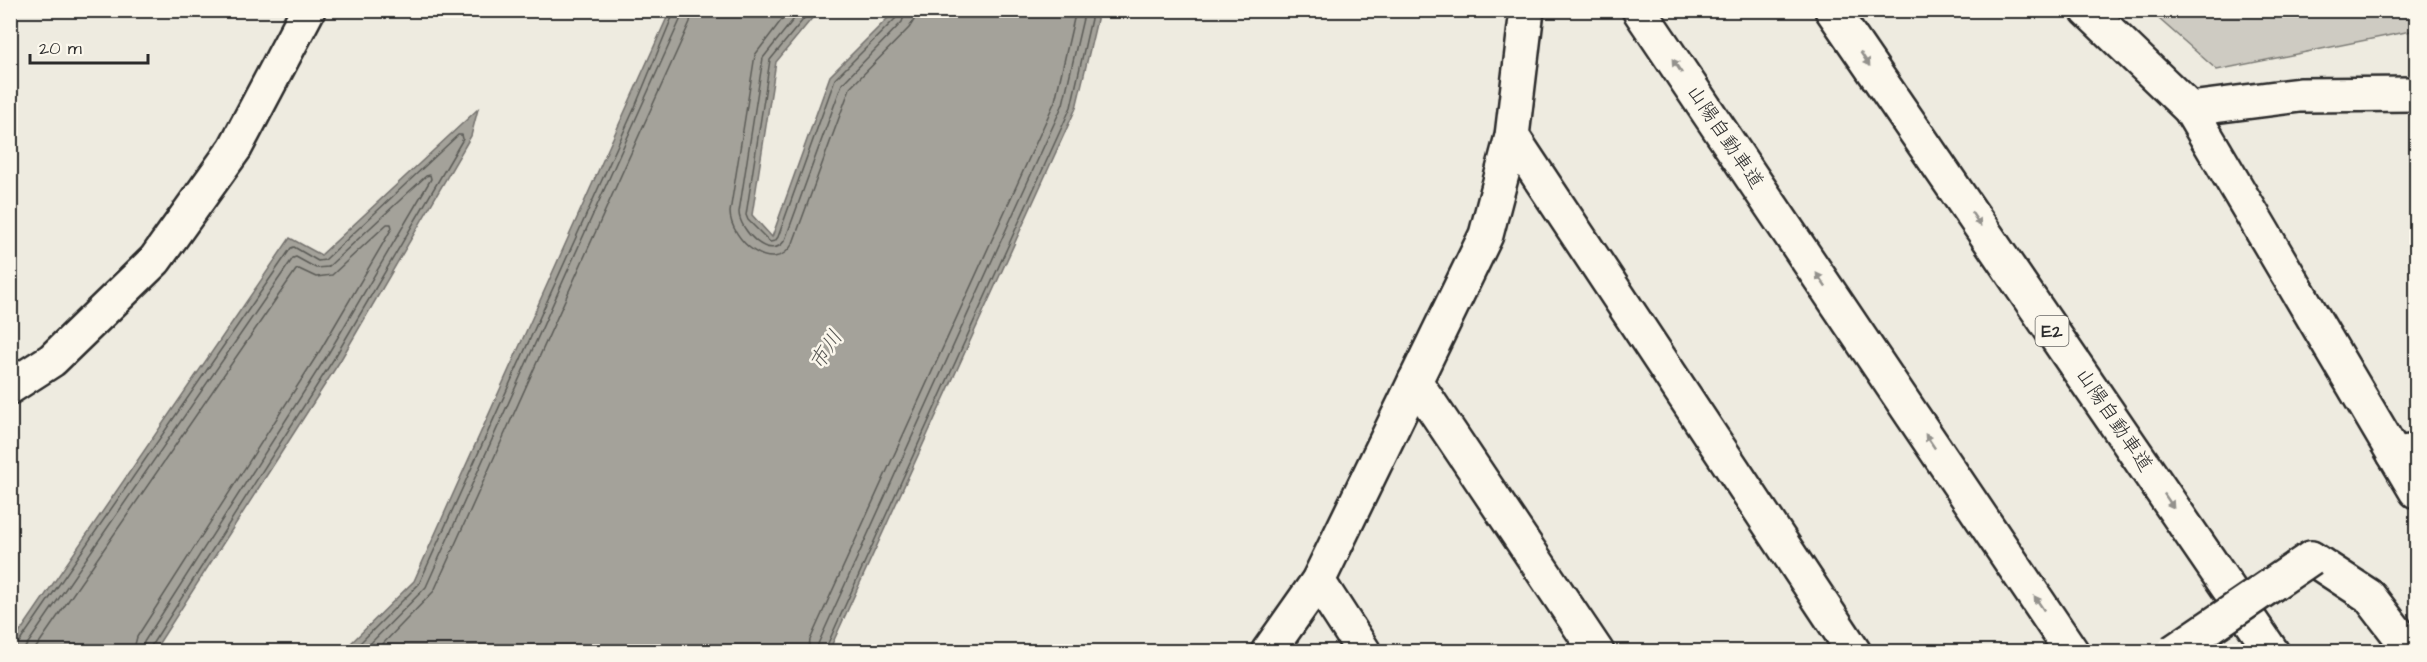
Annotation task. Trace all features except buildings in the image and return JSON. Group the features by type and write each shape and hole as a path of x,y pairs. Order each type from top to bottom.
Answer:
{"main road":[{"path":"10,387 52,360 155,260 235,148 308,10"},
{"path":"1268,651 1318,582 1485,236 1512,136 1527,10"},
{"name":"山陽自動車道","path":"1639,10 2072,651"},
{"name":"山陽自動車道","path":"1832,10 2272,651"},
{"path":"2087,10 2190,109 2405,453 2416,490"},
{"path":"2190,109 2300,95 2416,94"},
{"path":"1512,136 1854,651"},
{"path":"1414,381 1597,651"},
{"path":"2173,651 2311,558 2369,596 2412,651"},
{"path":"1318,582 1364,651"}],"shaded area":[{"path":"2150,11 2416,11 2416,32 2411,31 2217,70"}],"water":[{"name":"市川","path":"670,11 818,11 776,62 752,215 772,237 830,76 895,11 1099,11 1076,108 829,651 343,651 414,581"},
{"path":"478,109 471,136 340,361 154,651 11,651 11,645 290,238 321,255"}]}
